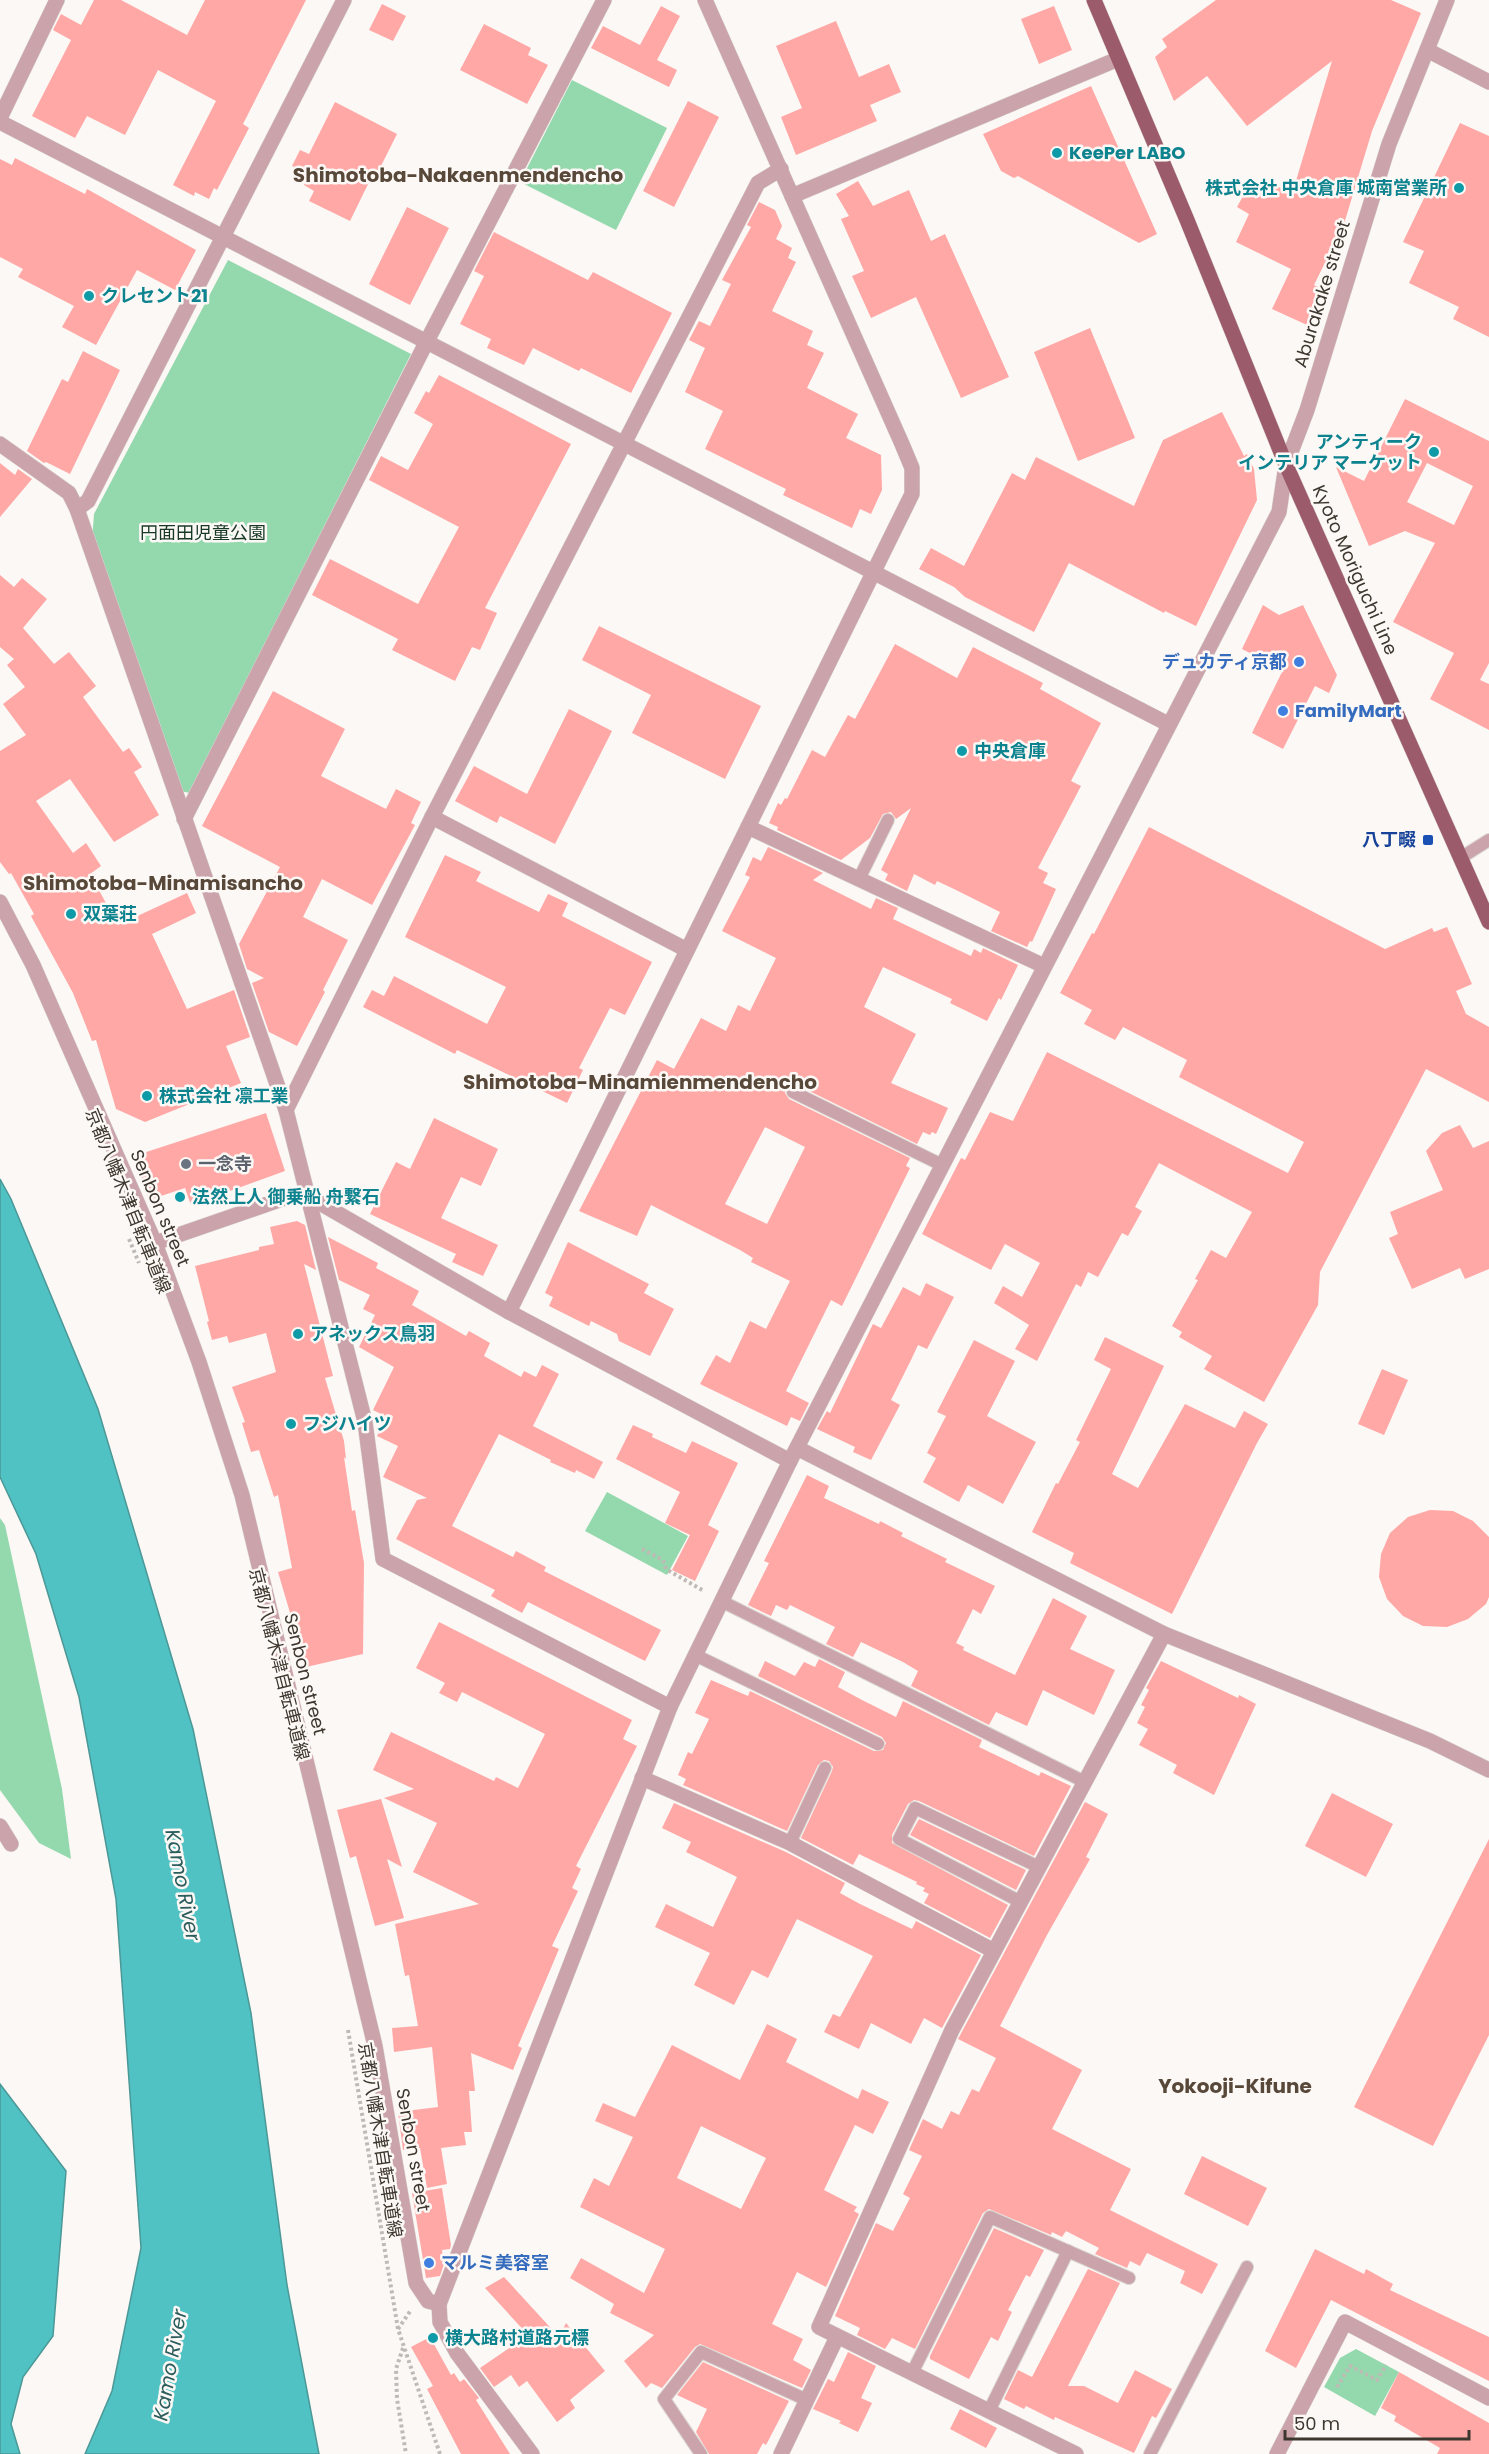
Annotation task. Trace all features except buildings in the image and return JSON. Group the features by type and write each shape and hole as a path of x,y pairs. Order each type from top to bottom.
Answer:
{"main road":[{"name":"Kyoto Moriguchi Line","path":"1094,0 1187,220 1286,465 1489,922"}],"street":[{"path":"57,0 0,120 1168,724"},
{"path":"77,509 88,501 344,0"},
{"path":"184,819 427,341 604,0"},
{"path":"509,1312 912,494 912,468 705,0"},
{"name":"Aburakake street","path":"439,2304 670,1707 793,1454 1279,512 1286,465 1307,410 1389,144 1447,0"},
{"path":"1427,50 1489,82"},
{"path":"792,196 1118,59"},
{"path":"286,1110 432,817 626,444 758,183 781,169"},
{"path":"0,444 69,493 77,509 286,1110 365,1422 383,1559 670,1707"},
{"path":"432,817 687,950"},
{"path":"748,827 1044,966"},
{"name":"Senbon street","path":"0,902 33,965 155,1243 199,1362 242,1495 375,2046 416,2283 428,2301 439,2304"},
{"path":"155,1243 288,1197 306,1195 509,1312 793,1454 1164,1634 1430,1741 1489,1770"},
{"path":"1076,2454 819,2327 952,2030 1164,1634"},
{"path":"642,1778 790,1843 994,1952"},
{"path":"0,1826 11,1844"},
{"path":"439,2304 440,2322 457,2353 531,2454"},
{"path":"1276,2454 1345,2322 1489,2398"},
{"path":"781,2454 837,2337"}],"lane":[{"path":"859,879 888,820"},
{"path":"1462,857 1489,840"},
{"path":"792,1092 942,1165"},
{"path":"721,1601 1085,1782"},
{"path":"695,1655 878,1744"},
{"path":"790,1843 825,1768"},
{"path":"1021,1902 899,1839 915,1808 1039,1867"},
{"path":"912,2373 990,2217 1129,2278"},
{"path":"989,2411 1068,2251"},
{"path":"1150,2454 1247,2266"},
{"path":"701,2454 664,2399 701,2352 807,2400"}],"path":[{"name":"京都八幡木津自転車道線","path":"129,1238 142,1271"},
{"path":"642,1549 663,1560 666,1569 721,1601"},
{"name":"京都八幡木津自転車道線","path":"348,2028 398,2329 440,2454"},
{"path":"403,2347 396,2369 396,2379 405,2454"},
{"path":"1337,2387 1350,2366 1377,2380 1394,2348"}],"green space":[{"path":"572,80 667,128 616,230 520,182"},
{"name":"円面田児童公園","path":"228,260 411,354 190,793 180,791 92,542 94,514"},
{"path":"607,1492 688,1536 667,1575 585,1531"},
{"path":"0,1518 5,1525 62,1789 71,1859 39,1843 0,1790"},
{"path":"1356,2349 1399,2372 1375,2416 1324,2387 1340,2358"}],"water":[{"name":"Kamo River","path":"0,1179 11,1199 98,1409 193,1729 251,2013 287,2285 319,2454 85,2454 112,2391 141,2248 116,1899 79,1697 36,1554 0,1477"},
{"path":"0,2084 66,2171 53,2336 23,2377 11,2424 20,2454 0,2454"}],"place":[{"name":"KeePer LABO","path":"1057,153"},
{"name":"株式会社 中央倉庫 城南営業所","path":"1459,188"},
{"name":"クレセント21","path":"89,296"},
{"name":"アンティーク インテリア マーケット","path":"1434,452"},
{"name":"デュカティ京都","path":"1299,662"},
{"name":"FamilyMart","path":"1283,711"},
{"name":"中央倉庫","path":"962,751"},
{"name":"八丁畷","path":"1428,840"},
{"name":"双葉荘","path":"71,914"},
{"name":"株式会社 凛工業","path":"147,1096"},
{"name":"一念寺","path":"186,1164"},
{"name":"法然上人 御乗船 舟繋石","path":"180,1197"},
{"name":"アネックス鳥羽","path":"298,1334"},
{"name":"フジハイツ","path":"291,1424"},
{"name":"マルミ美容室","path":"429,2263"},
{"name":"横大路村道路元標","path":"433,2338"}],"district":[{"name":"Shimotoba-Nakaenmendencho","path":"458,175"},
{"name":"Shimotoba-Minamisancho","path":"163,883"},
{"name":"Shimotoba-Minamienmendencho","path":"640,1082"},
{"name":"Yokooji-Kifune","path":"1235,2086"}]}
